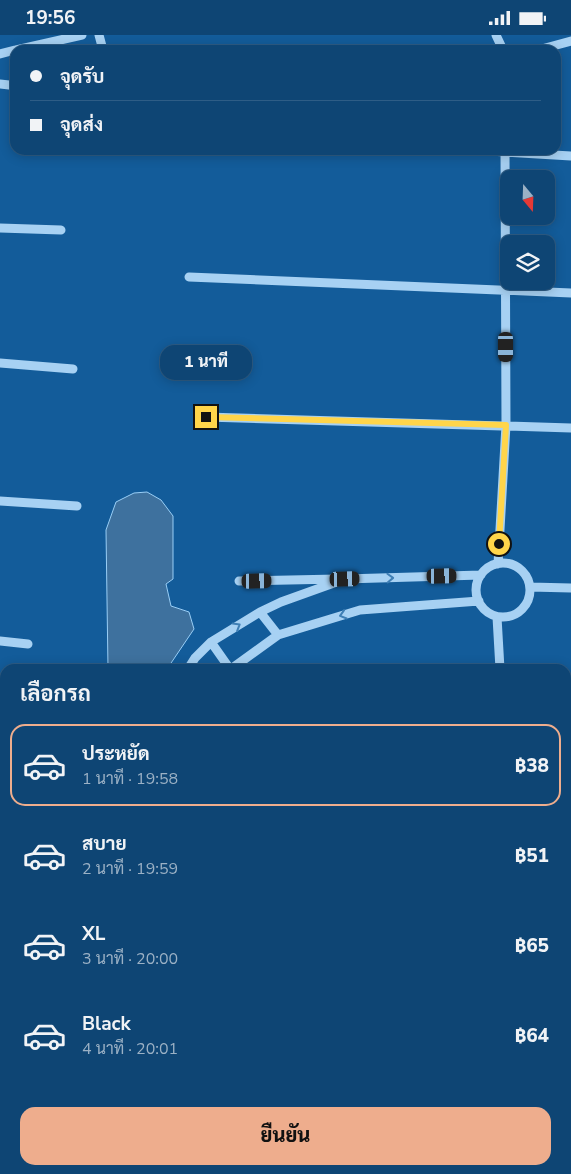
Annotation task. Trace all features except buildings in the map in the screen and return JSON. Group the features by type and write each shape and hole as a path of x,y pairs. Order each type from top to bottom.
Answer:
{"street":[{"path":"38,45 82,35"},
{"path":"556,45 571,41"},
{"path":"505,155 505,235"},
{"path":"558,155 571,156"},
{"path":"0,228 61,230"},
{"path":"190,277 500,289"},
{"path":"498,564 506,425 505,290"},
{"path":"522,290 571,293"},
{"path":"0,363 73,369"},
{"path":"206,417 571,428"},
{"path":"0,501 77,506"},
{"path":"506,563 523,571 528,578 530,587 527,604 514,615 497,617 489,613 478,601 476,592 477,583 481,575 498,564 506,563"},
{"path":"239,581 481,575"},
{"path":"191,664 211,642 260,611 345,579"},
{"path":"530,587 571,588"},
{"path":"237,664 278,635 360,610 478,601"},
{"path":"260,611 278,635"},
{"path":"497,617 500,664"},
{"path":"0,641 28,643"},
{"path":"211,642 226,664"}],"water":[{"path":"147,492 161,500 173,516 173,579 166,584 171,606 189,612 194,629 170,664 108,664 106,530 116,502 134,493"}],"route":[{"path":"206,417 506,425 499,544"}]}
